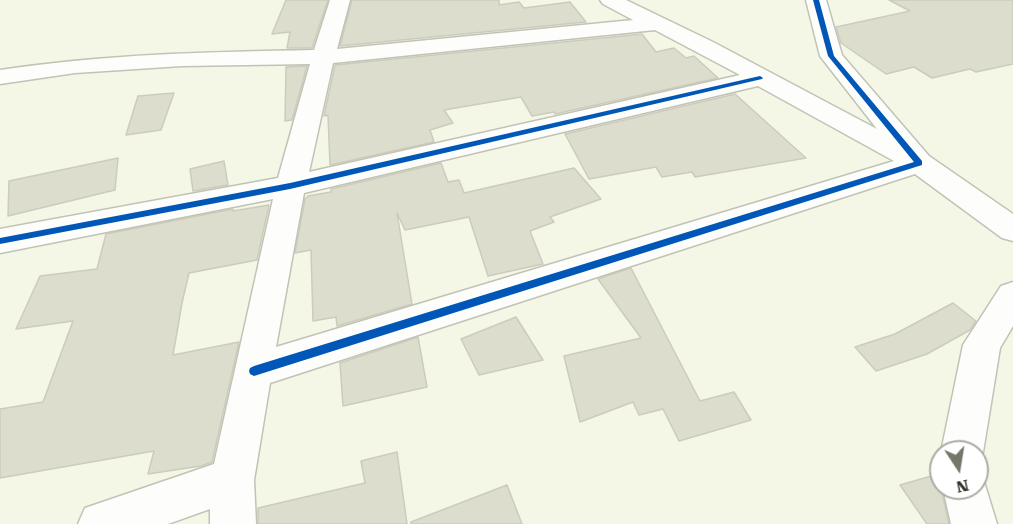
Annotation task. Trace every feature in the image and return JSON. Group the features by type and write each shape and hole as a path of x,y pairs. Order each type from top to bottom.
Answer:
{"street":[{"path":"233,524 232,480 290,186 322,57 340,0"},
{"path":"609,0 705,47 919,163 1013,230"},
{"path":"816,0 831,56 919,163"},
{"path":"0,77 75,66 170,60 322,57 655,24"},
{"path":"0,241 290,186 760,78"},
{"path":"254,371 919,163"},
{"path":"964,440 982,345 1013,296"},
{"path":"101,524 232,480"},
{"path":"968,500 974,524"}],"building":[{"path":"286,0 328,0 312,48 287,48 290,32 272,34"},
{"path":"352,0 499,0 499,5 519,2 524,8 570,2 586,22 340,46"},
{"path":"889,0 1013,0 1013,64 976,72 970,69 932,78 914,67 886,74 841,43 836,27 910,11"},
{"path":"642,34 656,52 674,48 686,58 694,56 718,78 555,114 554,112 532,116 521,97 444,110 453,123 430,130 434,142 330,165 328,115 324,116 335,65"},
{"path":"307,66 292,120 285,121 286,67"},
{"path":"174,93 161,130 126,135 138,96"},
{"path":"735,94 806,158 695,177 692,172 662,177 656,167 589,179 565,134"},
{"path":"118,158 115,190 8,216 9,181"},
{"path":"224,161 228,185 193,191 190,169"},
{"path":"441,163 448,182 459,180 464,193 574,168 601,199 550,217 554,222 530,231 543,264 488,276 469,217 405,230 397,213 412,304 337,326 336,317 313,321 311,250 295,253 305,199 308,196 331,192 331,189"},
{"path":"269,205 257,260 189,273 182,303 173,355 239,342 212,462 201,466 148,474 154,451 0,478 0,409 43,402 73,321 16,329 40,276 97,269 106,234 233,209 233,211"},
{"path":"631,268 700,401 734,392 751,420 679,441 663,409 639,415 633,402 580,422 564,356 641,338 598,279"},
{"path":"953,303 976,321 970,330 927,354 876,371 855,347 895,334"},
{"path":"516,317 543,360 479,375 461,339"},
{"path":"418,337 427,387 343,406 340,363"},
{"path":"397,452 407,524 258,524 258,508 365,483 361,461"},
{"path":"929,477 929,500 944,500 949,524 927,524 900,485"},
{"path":"507,485 522,524 411,524 411,522"}],"cycle path":[{"path":"254,371 919,163 831,56 816,0"},
{"path":"0,241 290,186 760,78"}]}
